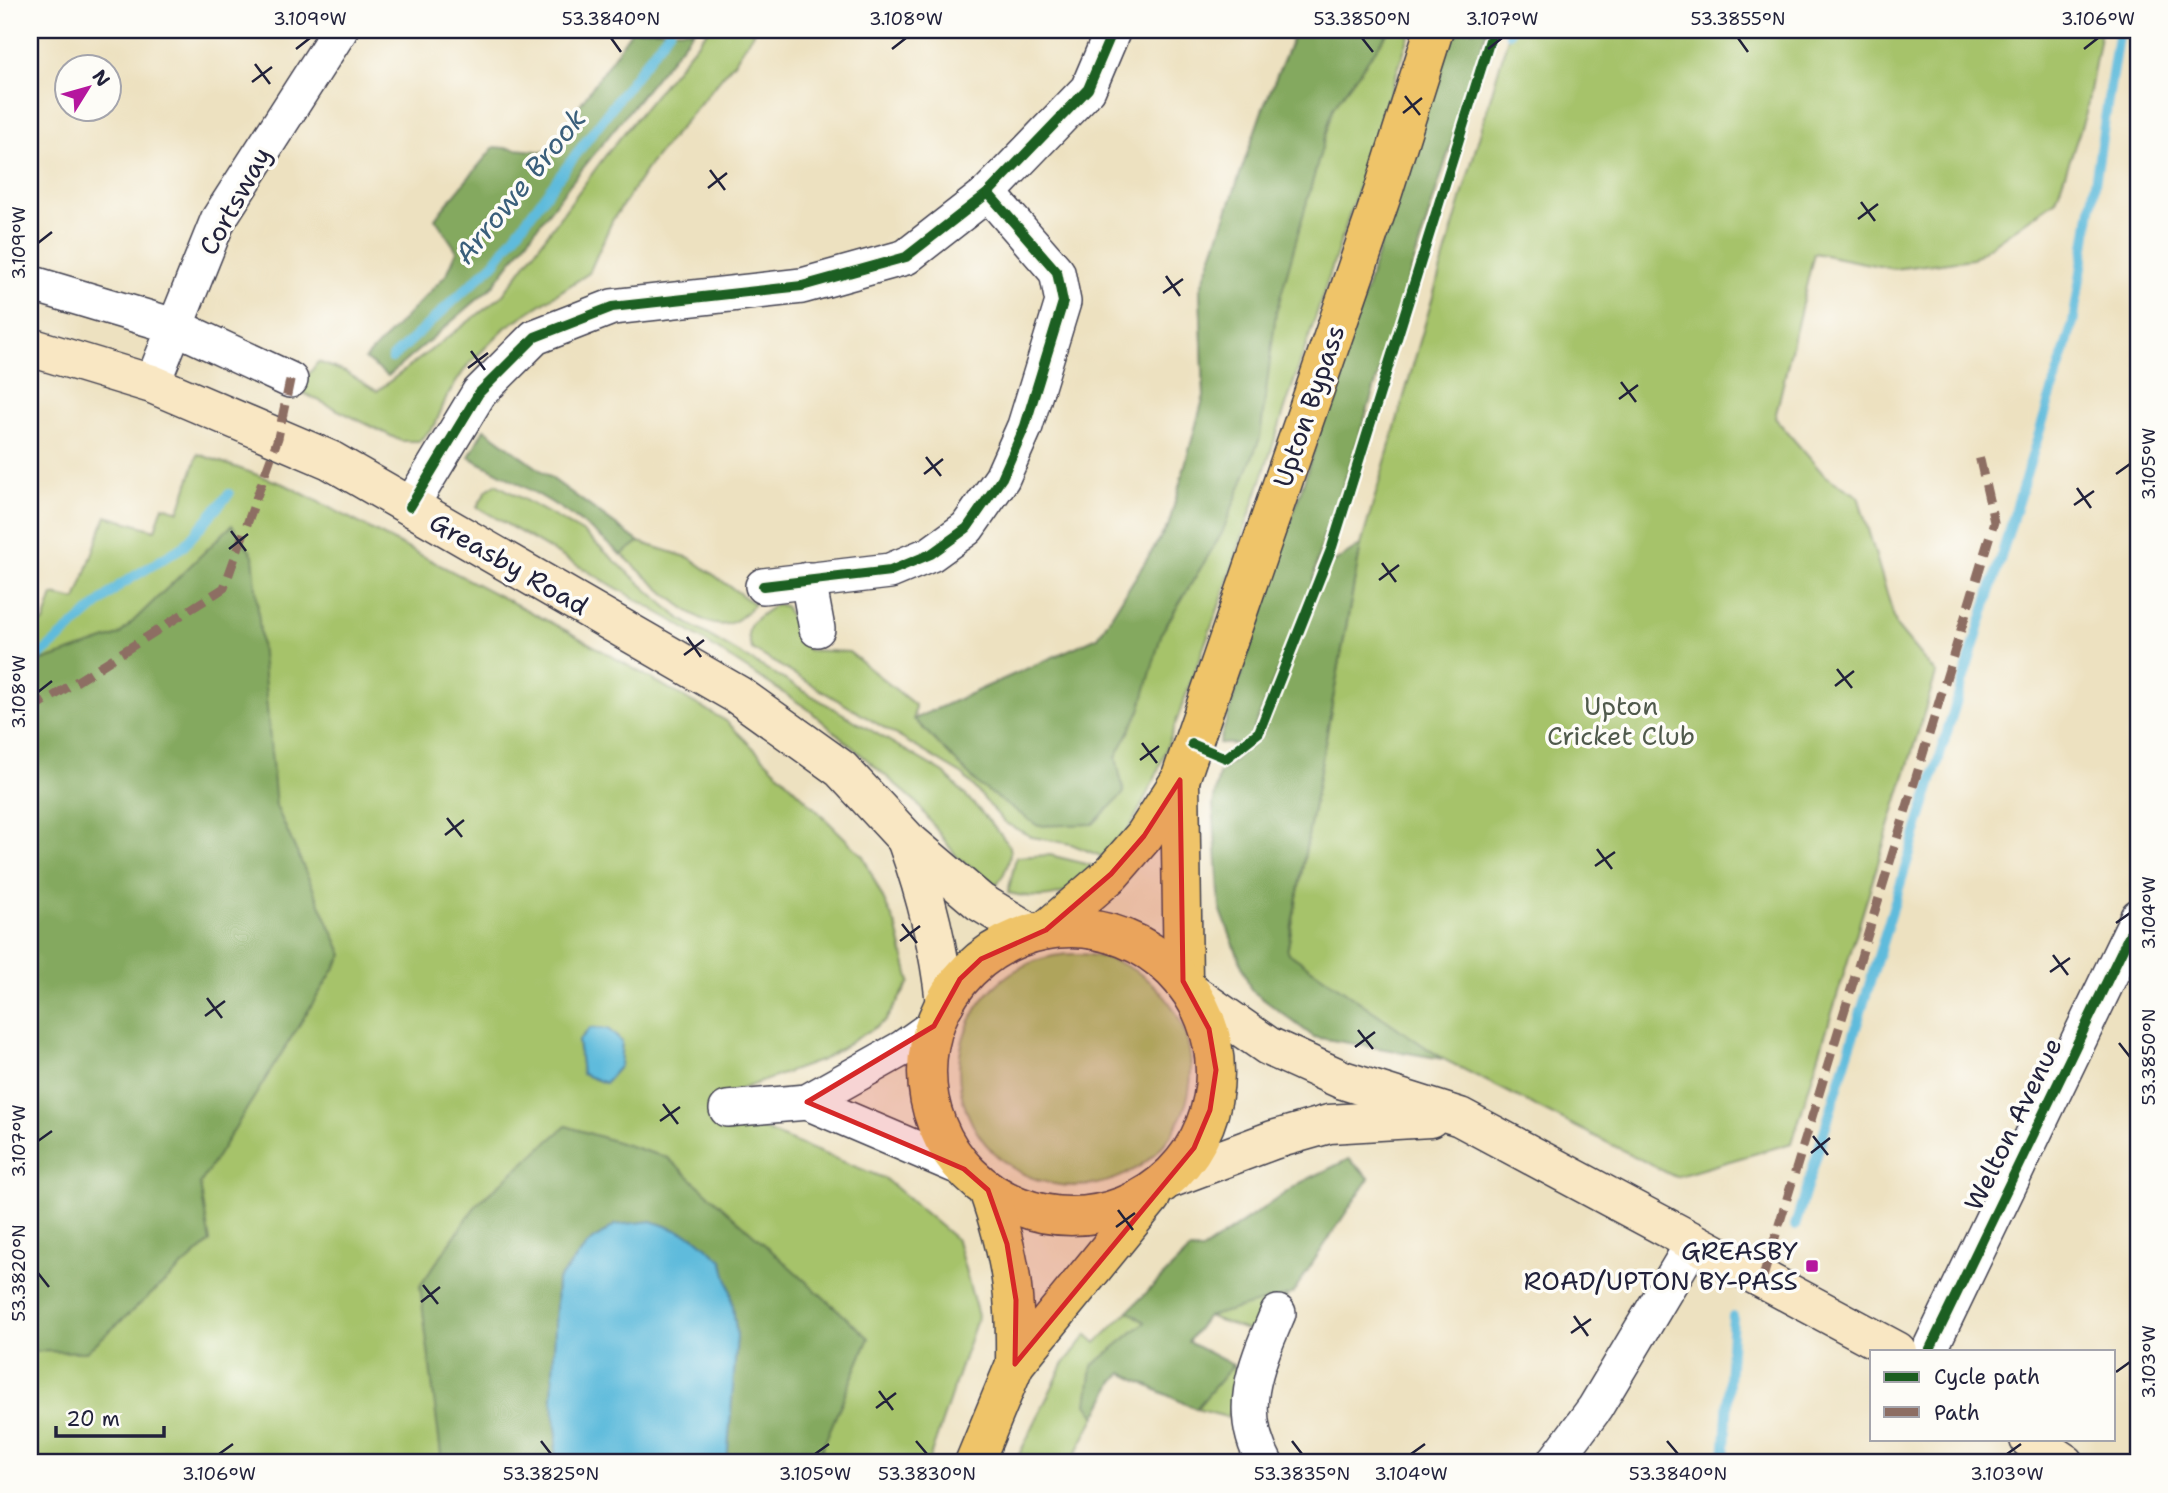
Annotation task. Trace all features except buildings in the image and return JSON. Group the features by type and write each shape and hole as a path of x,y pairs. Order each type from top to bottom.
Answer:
{"main road":[{"name":"Upton Bypass","path":"1039,932 1111,874 1144,836 1180,780 1383,192 1434,30"},
{"name":"Greasby Road","path":"30,347 152,384 330,460 738,695 841,769 906,839 980,902 1039,932"},
{"name":"Upton Bypass","path":"1180,780 1187,987"},
{"name":"Greasby Road","path":"906,839 925,894 940,951 939,1014"},
{"path":"1015,1364 1016,1300 1007,1244 976,1180 943,1138 930,1102 927,1063 939,1014 960,979 981,959 1005,943 1039,932 1084,929 1121,937 1155,955 1187,987 1268,1046 1343,1080 1460,1117 1895,1350"},
{"path":"974,1463 1015,1364 1194,1148 1210,1110 1216,1069 1209,1029 1187,987"},
{"path":"976,1180 1029,1210 1074,1217 1119,1209 1164,1183 1273,1140 1329,1124 1460,1117"},
{"path":"2030,1440 2065,1463"}],"street":[{"name":"Cortsway","path":"152,384 218,220 340,30"},
{"path":"410,507 479,393 536,337 612,307 802,286 906,257 988,193 1088,89 1113,30"},
{"path":"763,586 890,571 931,554 967,528 1002,478 1025,426 1063,302 1057,272 988,193"},
{"path":"30,284 174,326 290,380"},
{"path":"808,580 817,629"},
{"name":"Welton Avenue","path":"1929,1350 2138,917"},
{"path":"727,1109 807,1102 903,1048 939,1014"},
{"path":"807,1102 976,1180"},
{"path":"1554,1463 1595,1408 1694,1242"},
{"path":"1265,1463 1253,1442 1249,1398 1260,1355 1278,1313"}],"highlighted area":[{"path":"1180,780 1183,981 1209,1029 1216,1070 1210,1110 1194,1148 1015,1364 1016,1300 1007,1244 988,1190 964,1169 807,1102 934,1026 960,979 981,959 1046,930 1111,874 1144,836"}],"green space":[{"path":"632,30 694,30 570,184 492,287 388,376 365,359 447,274 457,251 435,218 494,147 547,152"},
{"path":"708,30 755,30 736,60 650,164 612,221 589,273 506,327 467,366 447,396 435,425 419,441 401,441 297,390 318,362 345,372 377,391 502,296 605,156"},
{"path":"1296,30 1411,30 1222,598 1156,776 1133,822 1108,859 1071,844 1032,837 1005,823 963,775 752,649 749,627 776,604 785,606 808,650 849,652 915,705 914,719 1098,637 1169,524 1204,396 1200,290 1262,111"},
{"path":"1296,30 1390,30 1333,108 1276,313 1260,438 1222,533 1162,632 1140,711 1116,757 1124,793 1093,824 1038,826 979,785 914,719 1098,637 1169,524 1204,396 1200,290 1262,111"},
{"path":"1450,30 1487,30 1347,475 1323,538 1309,596 1247,745 1219,743"},
{"name":"Upton Cricket Club","path":"1510,30 2101,30 2086,113 2056,200 1972,259 1894,269 1814,253 1775,418 1825,476 1858,496 1897,627 1936,674 1792,1143 1675,1177 1443,1059 1287,953 1361,545"},
{"path":"484,429 639,542 690,558 754,604 745,614 728,624 715,624 694,615 664,593 581,519 534,490 469,457"},
{"path":"484,429 639,542 621,555 567,513 469,457"},
{"path":"198,454 286,485 567,631 726,721 863,856 897,928 910,982 885,1021 822,1060 727,1094 727,1115 884,1178 957,1240 978,1316 928,1463 30,1463 30,628 44,622 53,595 76,600 106,516 155,530 163,506 179,511"},
{"path":"496,484 584,533 679,618 944,773 1008,844 1008,863 997,885 957,857 915,801 808,709 675,622 477,507 487,490"},
{"path":"232,525 253,555 276,806 343,955 200,1184 210,1242 86,1352 30,1351 30,665 119,635"},
{"path":"1361,545 1287,952 1443,1059 1314,1037 1251,990 1220,908 1213,804 1219,774 1262,735 1327,567"},
{"path":"1050,855 1090,865 1096,874 1073,888 1045,897 1008,893 1016,857"},
{"path":"1064,954 1086,954 1130,967 1149,980 1165,996 1183,1025 1191,1070 1183,1115 1172,1135 1149,1160 1120,1178 1086,1186 1064,1186 1020,1173 1001,1160 985,1144 967,1115 959,1081 959,1059 972,1015 985,996 1001,980 1030,962"},
{"path":"566,1126 668,1158 869,1338 816,1463 442,1463 420,1286 477,1204"},
{"path":"1349,1159 1369,1178 1269,1324 1249,1331 1207,1316 1188,1342 1233,1365 1239,1371 1237,1399 1227,1417 1196,1409 1122,1373 1114,1381 1071,1463 1015,1463 1063,1365 1087,1335 1096,1343 1190,1250 1201,1251 1300,1183"},
{"path":"1349,1159 1369,1178 1292,1294 1206,1317 1188,1342 1233,1365 1196,1409 1122,1373 1114,1381 1096,1416 1087,1404 1092,1366 1145,1322 1128,1311 1190,1250 1201,1251 1300,1183"}],"water":[{"path":"590,1028 608,1029 622,1042 620,1066 605,1083 582,1074 578,1041"},
{"path":"652,1221 695,1237 722,1260 731,1292 737,1336 727,1463 554,1463 557,1435 552,1399 557,1281 588,1244 615,1225"}],"waterway":[{"name":"Arrowe Brook","path":"392,358 494,263 670,30"},
{"path":"1795,1226 2073,323 2119,30"},
{"name":"Arrowe Brook","path":"30,664 120,585 184,546 229,494"},
{"path":"1724,1463 1733,1316"}],"marked path":[{"path":"30,711 224,588 278,438 290,380"},
{"path":"1763,1277 1994,522 1978,451"}],"cycle path":[{"path":"410,507 479,393 535,337 612,307 802,286 906,257 988,193 1088,89 1113,30"},
{"path":"1192,744 1226,758 1259,732 1332,547 1493,30"},
{"path":"763,586 890,571 931,554 967,528 1002,478 1025,426 1063,302 1057,272 988,193"},
{"path":"1929,1350 2138,917"}],"place":[{"name":"GREASBY ROAD/UPTON BY-PASS","path":"1812,1266"}]}
